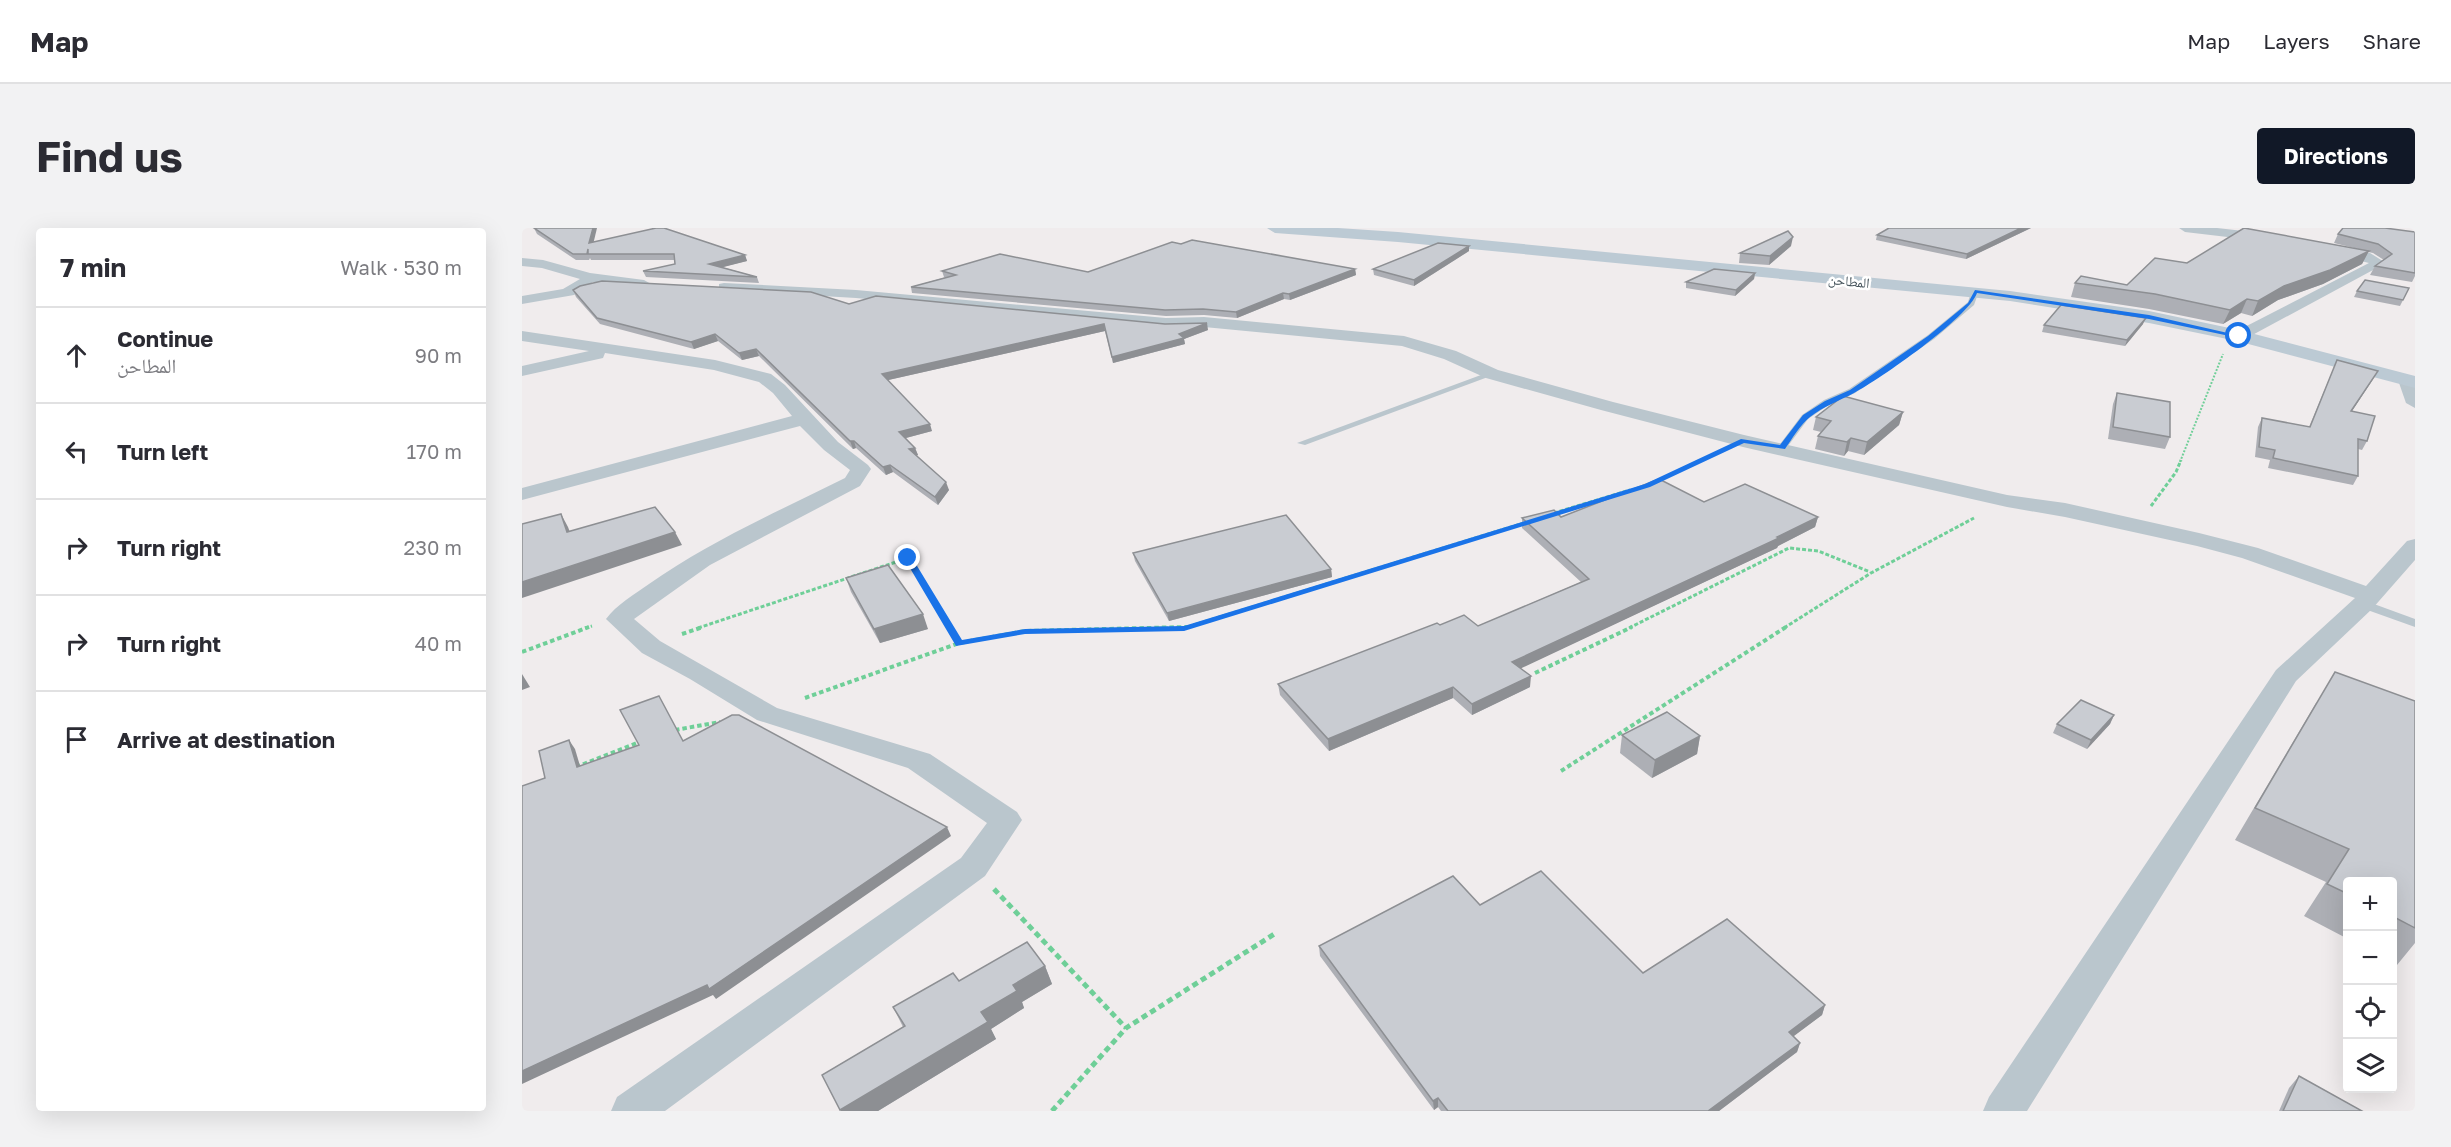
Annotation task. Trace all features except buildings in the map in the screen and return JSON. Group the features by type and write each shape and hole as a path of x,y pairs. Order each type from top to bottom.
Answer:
{"main road":[{"name":"المطاحن","path":"1275,228 1975,291 2149,317 2239,336 2411,381"}],"street":[{"path":"2185,228 2260,232 2283,240"},
{"path":"2239,336 2379,263 2364,256 2313,246"},
{"path":"522,262 543,264 614,282 660,284"},
{"path":"522,300 574,289 585,285 589,277"},
{"path":"2351,278 2372,282"},
{"path":"706,286 856,294 1166,323 1204,322 1404,341 1450,355 1492,374 1743,441 1782,448 2007,501 2137,525 2250,553 2366,600"},
{"path":"522,336 715,365 765,378 792,402 804,419 861,468 853,482 704,560 636,604 619,619 651,648 700,673 767,714 919,761 1006,820 973,867 632,1111"},
{"path":"522,371 611,351"},
{"path":"2411,381 2415,403"},
{"path":"522,495 804,419"},
{"path":"2004,1111 2286,676 2366,600 2415,546"}],"lane":[{"path":"1782,448 1805,417 1827,402 1852,391 1930,337 1971,303 1975,291"},
{"path":"1302,443 1492,374"},
{"path":"2366,600 2415,623"}],"path":[{"path":"2137,525 2176,472 2201,414 2225,346 2239,336"},
{"path":"1648,485 1743,441"},
{"path":"1546,516 1636,489"},
{"path":"1561,771 1871,573 2007,501"},
{"path":"668,731 767,714 831,687 959,644 1025,631 1184,628 1534,519"},
{"path":"1535,673 1647,621 1789,548 1818,551 1871,573"},
{"path":"651,648 700,626 908,558 959,644"},
{"path":"522,652 619,619"},
{"path":"574,768 648,739"},
{"path":"973,867 1126,1028"},
{"path":"1052,1111 1126,1028 1276,933"}],"route":[{"path":"908,558 959,644 1025,631 1184,628 1648,485 1743,441 1782,448 1805,417 1827,402 1852,391 1930,337 1971,303 1975,291 2149,317 2239,336"}]}
